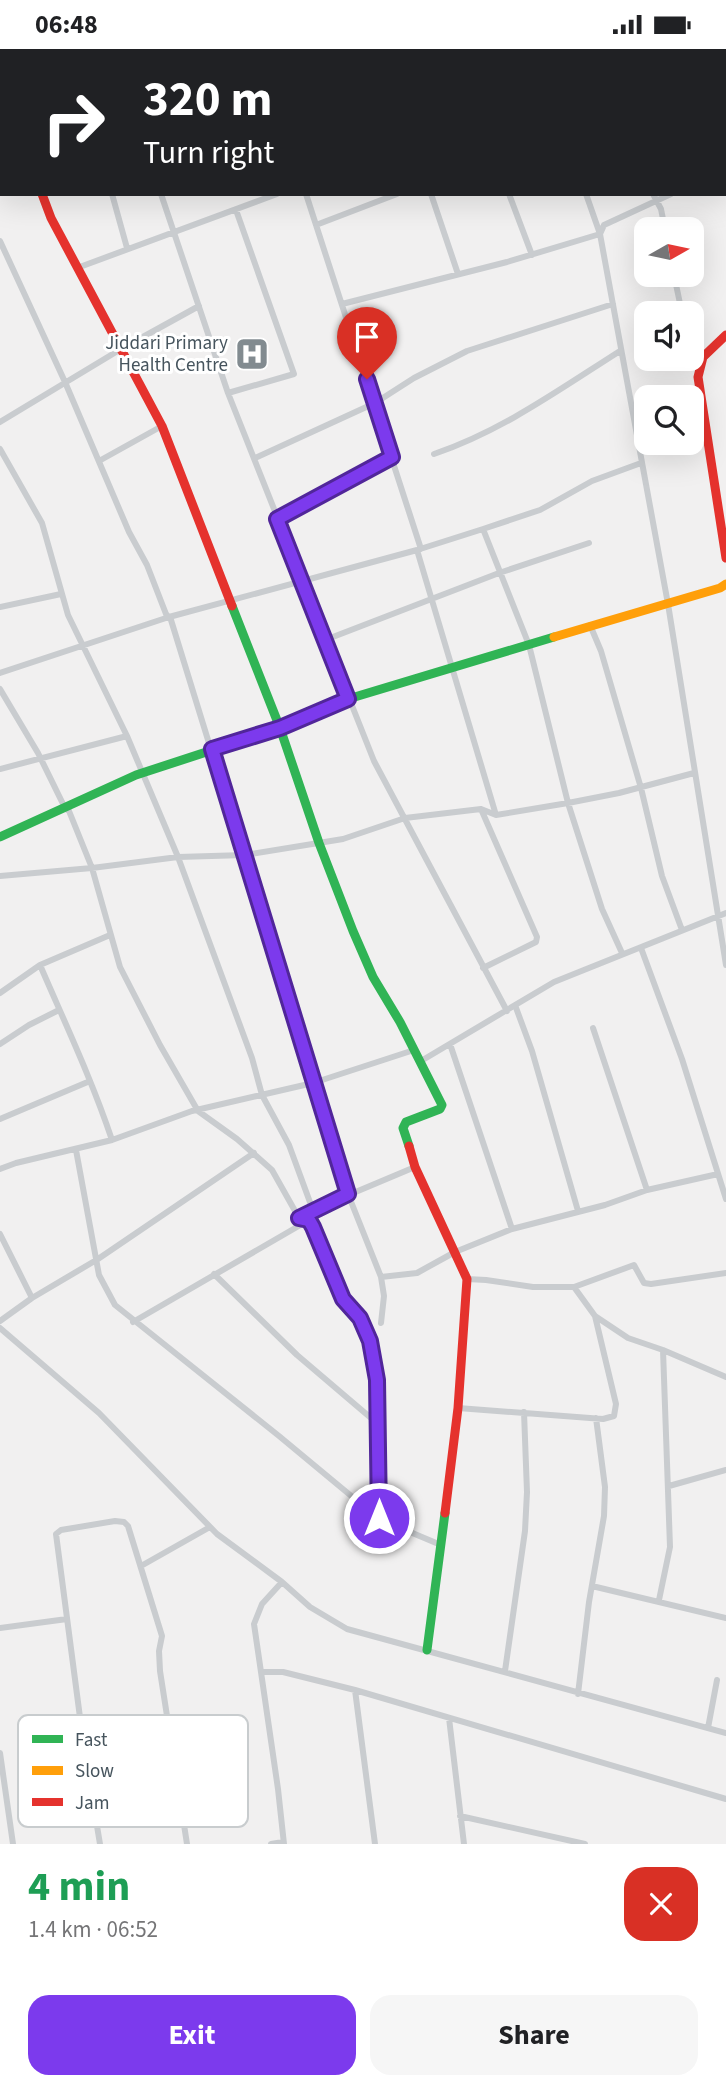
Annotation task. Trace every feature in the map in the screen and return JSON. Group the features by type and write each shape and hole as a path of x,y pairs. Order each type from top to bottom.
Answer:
{"street":[{"path":"43,196 77,268 162,426 280,728 319,843 373,977 421,1061 442,1105 440,1109 406,1122 403,1128 415,1167 467,1279 458,1408 427,1650"},
{"path":"113,196 127,248"},
{"path":"161,196 228,393 374,761 507,1011"},
{"path":"77,268 272,196"},
{"path":"307,196 392,457 431,600 496,815"},
{"path":"316,225 389,196"},
{"path":"432,196 458,274"},
{"path":"510,196 532,255"},
{"path":"587,196 600,234 668,604 726,965"},
{"path":"654,196 662,217"},
{"path":"342,304 532,255 600,234 604,225 668,196"},
{"path":"228,393 294,374 236,210"},
{"path":"0,241 65,382 129,532 148,565 169,617 348,1194 381,1277 384,1296 381,1322"},
{"path":"256,458 375,403 414,377 467,351 613,304"},
{"path":"0,422 121,349 199,306"},
{"path":"704,357 715,342 726,335"},
{"path":"434,454 511,421 620,351"},
{"path":"697,371 726,558"},
{"path":"99,461 162,426"},
{"path":"0,449 42,523 68,615 127,736 178,857 252,1058 261,1095 289,1145 311,1205 309,1212"},
{"path":"277,519 392,457"},
{"path":"0,673 169,617 302,583 483,529 540,510 592,481 640,463"},
{"path":"483,529 529,645 568,803 602,909 622,953"},
{"path":"325,639 499,573 589,544"},
{"path":"0,837 143,773 280,728 348,699 725,585"},
{"path":"0,607 61,594"},
{"path":"590,625 601,651 641,788 662,876 682,930"},
{"path":"0,689 69,811 92,868 120,967 135,1001 198,1111 272,1170 299,1218 309,1220"},
{"path":"0,769 127,736"},
{"path":"0,876 178,857 245,855 343,839 405,818 481,809 496,815 641,788 694,773"},
{"path":"481,809 537,937 536,942 483,968"},
{"path":"421,1061 554,982 726,913"},
{"path":"0,993 40,965 110,935"},
{"path":"640,948 682,1059 726,1199"},
{"path":"40,965 96,1091 112,1140"},
{"path":"515,1005 549,1105 578,1211"},
{"path":"0,1044 29,1024 59,1010"},
{"path":"593,1028 647,1190"},
{"path":"450,1044 512,1229"},
{"path":"0,1169 112,1140 198,1111 313,1083 414,1050"},
{"path":"0,1119 90,1081"},
{"path":"76,1150 99,1275 115,1305 379,1518 441,1545"},
{"path":"0,1321 32,1298 98,1259 254,1153"},
{"path":"299,1218 348,1194 374,1186 415,1167"},
{"path":"381,1277 417,1273 455,1252 512,1229 605,1205 647,1190 718,1174"},
{"path":"133,1322 309,1220"},
{"path":"309,1220 343,1299 360,1318 370,1341 377,1380 379,1518"},
{"path":"0,1234 32,1298"},
{"path":"467,1279 533,1287 574,1287 634,1265 644,1283 651,1284 726,1273"},
{"path":"214,1274 297,1355 378,1424"},
{"path":"574,1287 595,1316 628,1338 726,1377"},
{"path":"458,1408 604,1419 614,1416 616,1404 595,1316"},
{"path":"0,1328 99,1413 210,1527 310,1607 347,1629 726,1733"},
{"path":"659,1600 670,1547 663,1350"},
{"path":"505,1671 525,1531 527,1492 524,1412"},
{"path":"578,1694 604,1516 605,1487 596,1418"},
{"path":"669,1486 726,1469"},
{"path":"81,1715 56,1534 61,1530 115,1521 124,1522 141,1566 162,1636 159,1651 160,1671 167,1715"},
{"path":"141,1566 210,1527"},
{"path":"271,1844 283,1843 278,1789 254,1625 261,1604 282,1582"},
{"path":"592,1586 726,1618"},
{"path":"0,1628 67,1619"},
{"path":"261,1672 283,1672 355,1690 726,1799"},
{"path":"708,1728 717,1680"},
{"path":"355,1690 375,1844"},
{"path":"449,1718 464,1844"},
{"path":"0,1753 13,1844"},
{"path":"460,1816 585,1844"}],"traffic: fast":[{"path":"232,606 280,728 319,843 353,931 373,977 400,1022 442,1105 440,1109 406,1122 403,1128 409,1146"},
{"path":"0,837 136,775 280,728 348,699 554,637"},
{"path":"427,1650 445,1513"}],"traffic: slow":[{"path":"554,637 726,584"}],"traffic: jam":[{"path":"43,196 51,218 162,426 232,606"},
{"path":"726,335 703,357 698,377 726,558"},
{"path":"409,1146 415,1167 467,1279 458,1408 445,1513"}],"place":[{"name":"Jiddari Primary Health Centre","path":"252,354"}],"route":[{"path":"367,379 392,457 277,519 348,699 280,728 212,749 348,1194 299,1218 309,1220 343,1299 360,1318 370,1341 377,1380 379,1518"}]}
